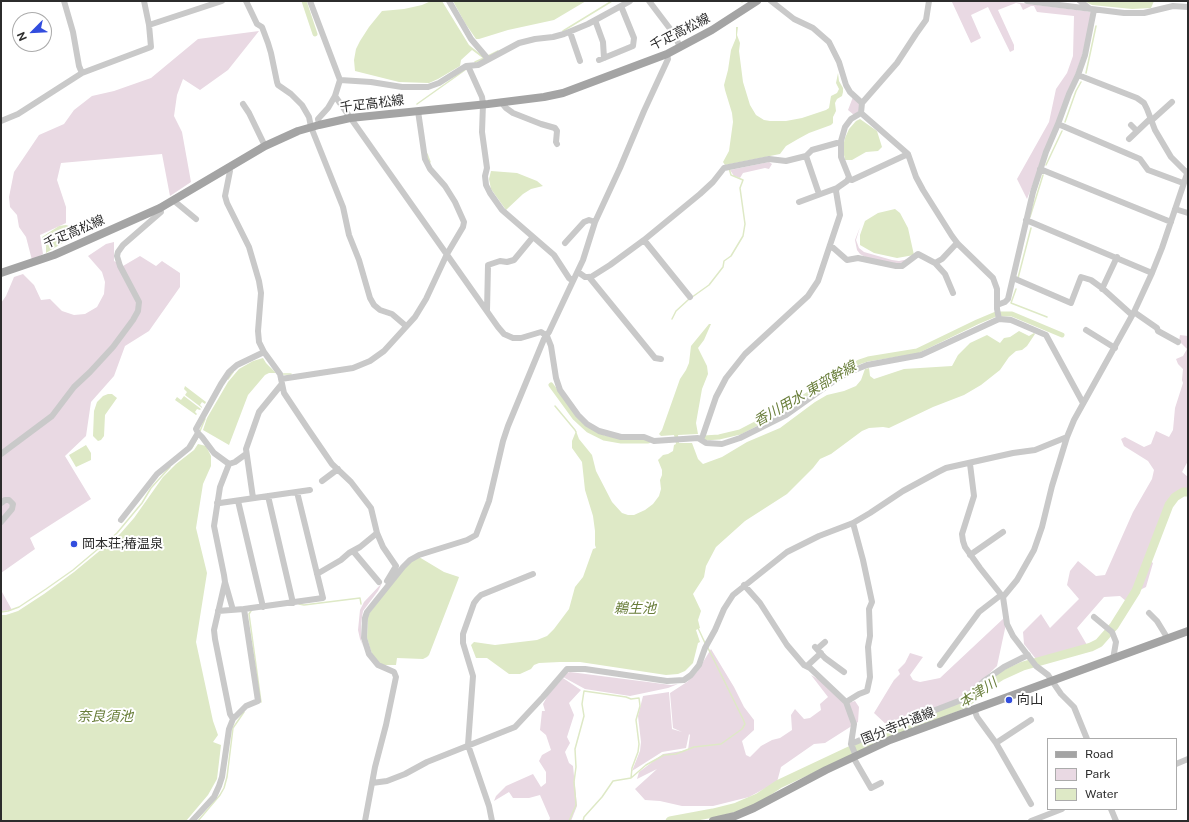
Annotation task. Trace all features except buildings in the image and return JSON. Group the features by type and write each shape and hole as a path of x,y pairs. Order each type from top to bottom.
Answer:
{"main road":[{"name":"千疋高松線","path":"1,273 54,254 160,208 265,146 315,126 350,118 502,102 563,93 667,54 712,30 757,1"},
{"name":"国分寺中通線","path":"713,821 735,816 754,808 855,755 890,740 1188,632"}],"street":[{"path":"64,1 73,32 79,66 82,73"},
{"path":"1,121 18,114 82,73 151,47 149,25 144,1"},
{"path":"149,25 222,1"},
{"path":"246,1 257,24 262,27 271,52 278,85 291,94 305,109 315,126 343,207 349,235 360,260 370,298 374,306 380,310 392,314 406,326"},
{"path":"310,1 340,80 335,96 328,108 318,119 315,126"},
{"path":"449,1 471,39 488,59"},
{"path":"340,80 371,82 402,87 428,87 439,83 461,69 468,66 478,65 519,43 553,37 570,32 630,1"},
{"path":"649,1 674,34 680,47"},
{"path":"771,1 794,19 813,28 829,42 840,62 846,85 850,92 862,103"},
{"path":"861,113 862,103 897,63 920,30 926,20 929,1"},
{"path":"1027,1 1124,13 1137,13 1173,6 1188,7"},
{"path":"1080,1 1092,9"},
{"path":"595,20 603,42 601,59 633,46 634,38 621,6"},
{"path":"997,305 1008,299 1026,220 1040,169 1085,56 1092,9"},
{"path":"570,32 580,61"},
{"path":"364,821 396,677 394,672 378,665 372,659 367,649 364,638 365,618 367,612 403,566 414,557 467,540 476,535 489,501 508,426 547,336 578,272 595,222 668,60 667,54"},
{"path":"468,66 482,97 482,132 487,168 485,176 486,185 502,210 554,255 569,278 574,281"},
{"path":"940,665 980,612 1002,596 1017,580 1034,550 1067,437 1083,403 1115,348 1152,272 1188,172 1172,157 1155,130 1144,103 1138,98 1078,75"},
{"path":"335,96 504,334 513,338 522,338 541,332 547,336 551,346 556,378 560,390 578,415 587,424 599,430 621,437 644,437 654,440 699,438 706,443 722,444 740,438 786,415 838,378 852,371 867,365 921,355 999,319 1011,320 1046,335 1083,403"},
{"path":"502,102 506,108 513,113 540,124 555,128 557,131 557,144"},
{"path":"1129,139 1151,119 1164,114 1172,102"},
{"path":"243,104 250,113 265,146"},
{"path":"253,498 246,449 259,412 281,382 353,368 370,361 384,351 415,317 426,299 447,254 463,227 464,222 455,202 445,186 430,169 425,159 418,111"},
{"path":"843,163 839,157 837,143 851,119 861,113"},
{"path":"861,113 908,154 923,190 957,243 993,278 997,289 999,319"},
{"path":"1058,124 1140,159 1148,170 1183,183"},
{"path":"1131,125 1137,131"},
{"path":"845,127 841,141 841,157 849,177 848,179"},
{"path":"589,277 610,265 644,240 700,194 713,182 724,168 769,160 786,161 806,156 812,150 837,143"},
{"path":"799,202 837,188 848,179 852,180 908,154"},
{"path":"806,156 819,194"},
{"path":"228,167 230,171 225,196 249,247 259,281 261,293 258,331 259,342 264,352 280,374 284,393 325,454 351,482 369,505 377,534 383,547 396,566 384,586 384,590"},
{"path":"1040,169 1171,222"},
{"path":"699,438 703,435 716,397 726,378 745,354 808,296 818,281 840,215 836,191 837,188"},
{"path":"173,200 196,219"},
{"path":"1,454 52,416 74,387 113,347 133,320 138,311 139,302 120,266 117,256 123,245 161,212 160,208"},
{"path":"1175,209 1188,213"},
{"path":"564,243 584,222 589,220 595,222"},
{"path":"1026,220 1152,272"},
{"path":"487,312 488,265 500,261 507,262 514,260 533,237"},
{"path":"644,240 690,297"},
{"path":"935,263 942,259 957,243"},
{"path":"830,245 847,260 858,258 896,266 902,266 918,254 935,263 945,274 953,293"},
{"path":"1102,289 1117,257"},
{"path":"578,272 585,277 589,277 655,358 660,359"},
{"path":"1013,278 1071,303 1081,277 1091,280 1133,313 1157,328 1158,331 1178,342"},
{"path":"1086,330 1115,348"},
{"path":"229,464 217,456 196,429 229,372 237,365 264,352"},
{"path":"121,520 157,474 189,448 198,433"},
{"path":"372,783 388,781 427,762 515,727 544,697 567,669 585,669 667,681 678,681 687,678 697,668 706,645 733,595 787,552 819,536 853,523 903,491 946,468 970,464 1012,453 1035,450 1067,437"},
{"path":"229,464 235,462 246,454"},
{"path":"229,464 220,487 214,533 233,610"},
{"path":"970,464 974,496 962,534 965,547 1002,596 1009,629 1034,663 1048,675 1061,694 1074,707 1087,738"},
{"path":"322,481 338,469"},
{"path":"217,503 310,490"},
{"path":"218,611 263,607 323,598 297,492"},
{"path":"268,496 293,603"},
{"path":"1,503 5,500 9,500 13,504 12,509 1,522"},
{"path":"238,501 263,607"},
{"path":"846,702 867,691 870,677 868,647 870,636 869,609 872,602 853,523"},
{"path":"970,555 1003,532"},
{"path":"317,574 341,560 377,534"},
{"path":"353,551 379,582"},
{"path":"492,821 489,806 468,745 473,676 463,643 463,634 474,603 481,596 533,574"},
{"path":"225,582 214,630 230,714 233,719"},
{"path":"744,585 760,603 787,645 804,665 810,668 846,702 854,724 851,745 855,755 871,788 881,783"},
{"path":"192,821 214,797 219,786 222,777 229,730 233,719 246,706 258,700 244,609"},
{"path":"1149,613 1157,620 1168,639"},
{"path":"1094,617 1110,631 1116,642 1113,659"},
{"path":"807,666 825,642"},
{"path":"818,650 825,658 844,672"},
{"path":"851,745 964,700 984,681 1016,660 1028,655"},
{"path":"974,709 977,717 996,743 1031,804"},
{"path":"996,743 1031,720"},
{"path":"1177,764 1188,759"},
{"path":"1031,821 1059,810"},
{"path":"1111,810 1116,821"}],"green space":[{"path":"1006,1 1092,12 1083,52 1074,79 1027,199 1017,179 1049,122 1056,89 1067,73 1073,56 1074,16 1037,12 1034,6 1023,10 1020,4 1016,3 998,10 1014,45 1014,50 1010,52 988,7 971,15 981,38 971,43 952,2"},
{"path":"259,31 228,70 200,90 183,79 177,95 174,116 182,132 191,182 170,196 162,154 61,163 57,180 66,207 66,223 40,235 43,254 32,260 26,237 19,227 17,215 10,207 9,197 14,172 39,135 64,124 74,110 92,96 114,91 151,78 198,39"},
{"path":"853,97 860,104 859,111 854,115 848,110"},
{"path":"769,162 772,164 769,169 765,168 743,173 740,178 734,176 730,170"},
{"path":"860,227 856,240 859,248 864,252 892,260 899,261 909,259 897,264 867,258 860,254 857,250 855,240"},
{"path":"114,242 114,261 123,266 140,256 156,266 162,261 180,273 180,287 149,331 125,346 114,376 91,402 86,436 65,456 91,499 30,538 35,549 1,573 1,303 6,296 14,277 23,274 34,285 41,300 50,299 62,311 74,315 85,314 97,307 104,294 105,282 102,272 88,256 106,244"},
{"path":"1180,335 1188,336 1188,461 1182,472 1188,477 1188,490 1174,499 1169,508 1161,532 1147,558 1153,563 1146,587 1138,591 1127,602 1120,596 1104,597 1077,628 1087,645 1036,659 1024,644 1023,632 1041,614 1050,628 1079,599 1067,585 1070,571 1078,561 1096,576 1105,575 1133,512 1152,479 1154,470 1148,461 1124,446 1121,439 1125,437 1144,447 1151,444 1156,431 1169,437 1173,430 1175,408 1183,383 1183,369 1178,364 1176,359 1183,356 1187,349 1179,341"},
{"path":"382,583 363,611 361,640 364,648 360,639 358,630 360,610 364,602"},
{"path":"2,592 12,610 1,611"},
{"path":"1004,618 1006,624 997,666 964,698 889,727 874,713 894,680 900,674 898,670 905,663 910,653 923,657 910,675 913,680 920,682 940,678"},
{"path":"711,649 744,707 754,720 754,730 742,741 746,755 750,757 761,746 772,740 780,738 792,730 791,715 795,709 804,719 810,718 821,710 820,704 828,697 811,675 821,681 845,704 855,701 859,707 858,722 825,743 814,744 781,767 777,782 749,797 713,806 682,806 660,801 645,800 635,789 657,769 637,779 639,772 663,754 688,750 690,735 689,734 686,748 662,752 632,771 640,751 641,742 638,716 643,696 669,692 672,729 682,732 673,728 670,693 687,682 697,672"},
{"path":"570,672 671,685 678,684 668,688 630,696 585,689 563,677 566,673"},
{"path":"563,678 581,690 569,703 574,715 567,737 570,743 565,752 569,763 573,766 577,806 571,821 549,821 550,818 540,795 529,798 513,798 509,792 494,801 496,796 506,786 533,774 541,787 546,783 546,772 539,761 542,755 551,750 546,735 540,730 542,711 545,711 543,704 548,695"}],"water":[{"path":"431,1 442,1 469,45 484,57 484,59 472,50 461,60 460,66 429,83 399,82 355,71 354,60 356,49 369,27 382,11 404,9 422,5"},
{"path":"453,1 586,1 554,20 476,39"},
{"path":"1084,1 1154,1 1151,8 1132,9 1092,5"},
{"path":"736,27 738,27 737,35 740,43 739,51 743,82 750,105 756,115 764,120 786,121 802,118 826,110 829,108 831,96 837,93 839,89 836,83 838,73 843,92 842,96 837,99 835,103 836,111 833,117 833,123 831,125 809,133 798,139 786,146 780,154 725,165 723,162 729,151 733,122 724,85 731,50 736,38"},
{"path":"860,119 877,131 882,147 878,151 866,152 852,160 845,160 843,146 845,138 849,129 856,121"},
{"path":"491,171 517,173 537,181 543,186 531,189 523,194 506,210 491,189 489,179"},
{"path":"895,209 900,213 908,228 914,255 897,258 874,253 860,245 860,235 865,221 878,213"},
{"path":"59,226 69,226 71,238 46,253 46,246 42,237"},
{"name":"鵜生池","path":"709,324 711,324 704,340 698,348 707,366 708,374 702,389 696,423 698,434 678,435 679,443 692,443 698,459 703,464 722,457 747,442 780,428 827,395 844,391 856,386 861,380 865,369 869,368 870,376 874,379 904,369 952,366 958,355 970,343 987,335 1000,343 1004,338 1010,337 1019,331 1029,336 1034,333 1035,334 1027,346 1022,350 1016,351 1009,357 1000,370 981,385 964,395 933,407 889,428 869,428 862,431 831,454 820,459 787,494 745,521 716,547 706,566 704,577 693,594 701,611 698,620 700,628 696,630 700,642 698,643 693,663 685,671 678,674 666,675 580,662 560,662 539,663 520,674 509,674 487,658 476,658 471,645 474,642 495,645 537,640 547,636 569,609 575,587 583,577 593,549 596,548 593,516 585,490 582,462 572,448 572,441 576,431 579,439 592,455 596,471 612,502 622,513 634,515 645,510 653,504 659,496 662,470 658,460 663,455 673,451 674,445 676,444 674,435 661,436 659,434 662,430 680,379 689,363 691,346"},
{"path":"263,358 276,373 269,373 265,375 248,395 229,445 203,430 207,418 228,382 239,369 253,361"},
{"path":"185,386 206,402 205,404 202,402 200,405 202,408 185,395 187,392 184,389"},
{"path":"112,394 117,398 105,415 104,436 98,441 93,436 94,411 97,402 103,396"},
{"path":"184,396 201,409 197,409 195,412 197,414 196,415 175,400 177,397 181,400"},
{"name":"奈良須池","path":"198,444 206,446 211,456 211,466 203,484 196,528 207,573 196,642 213,721 218,735 213,742 221,745 217,779 208,795 186,821 1,821 1,615 18,611 44,594 74,572 120,534 134,518 163,477 176,464 194,450"},
{"path":"86,445 91,453 91,460 76,467 69,455"},
{"path":"419,557 444,572 459,577 458,580 429,655 423,659 397,658 396,665 382,665 373,657 367,638 368,615 407,564"}],"waterway":[{"name":"香川用水 東部幹線","path":"304,1 315,34"},
{"path":"563,31 612,1"},
{"path":"1086,73 1096,26"},
{"path":"488,56 498,51"},
{"path":"475,62 484,58"},
{"path":"417,104 465,70"},
{"path":"1065,122 1076,91 1081,82"},
{"path":"1046,165 1062,131"},
{"path":"427,154 430,162"},
{"path":"672,319 676,311 688,300 709,285 723,267 724,261 731,256 743,236 745,224 740,188 743,180 731,175 729,168"},
{"path":"1030,217 1043,175"},
{"path":"1018,278 1031,228"},
{"path":"1016,289 1011,303 1047,317"},
{"name":"香川用水 東部幹線","path":"704,438 719,437 740,432 788,407 859,362 868,359 917,351 996,314 1012,314 1062,335"},
{"path":"228,379 233,372"},
{"path":"282,374 291,374"},
{"name":"香川用水 東部幹線","path":"551,385 575,418 588,430 604,438 621,441 648,441"},
{"path":"555,406 576,432"},
{"path":"200,431 205,419"},
{"path":"192,448 197,439"},
{"path":"1,612 19,607 46,589 73,570 117,533 142,503 151,488 170,467"},
{"name":"本津川","path":"670,821 737,807 758,798 779,784 847,752 894,731 966,703 987,685 1001,676 1023,666 1091,647 1099,643 1114,626 1136,591 1169,505 1175,497 1183,492 1188,492"},
{"path":"299,604 304,605 360,598 361,604"},
{"path":"251,611 249,614 261,702"},
{"path":"698,628 705,643"},
{"path":"583,821 584,817 602,797 613,781 631,778 646,765 664,755 676,754 694,747 721,744 742,729 745,724 743,719 708,648"},
{"path":"569,821 576,805 574,782 576,767 575,749 584,716 582,704 584,691 631,699 639,698 640,706 636,720 639,744 638,752 632,768 631,778"},
{"path":"198,821 224,788 227,777 233,728 244,712"}],"place":[{"name":"岡本荘;椿温泉","path":"74,544"},
{"name":"向山","path":"1009,700"}]}
